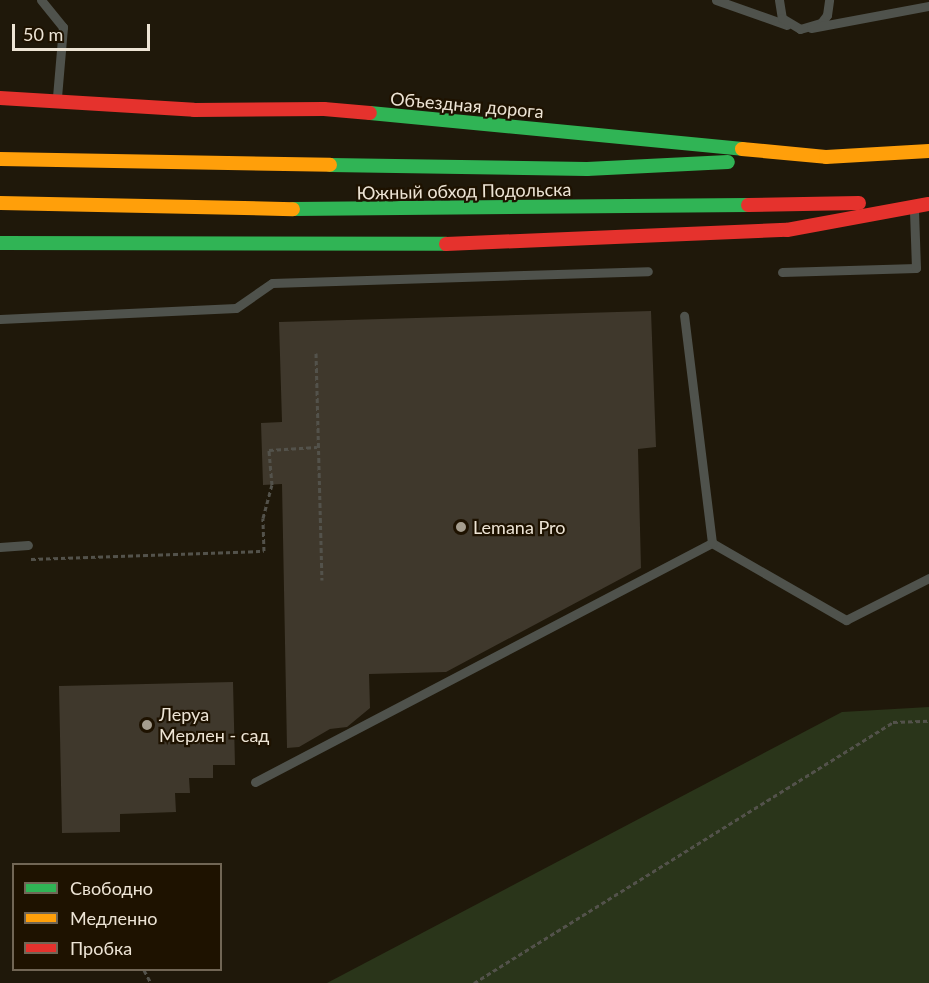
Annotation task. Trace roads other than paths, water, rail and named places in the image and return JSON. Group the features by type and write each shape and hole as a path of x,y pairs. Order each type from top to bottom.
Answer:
{"main road":[{"name":"Объездная дорога","path":"0,98 194,110 324,109 826,157 929,151"},
{"name":"Южный обход Подольска","path":"0,159 587,169 826,157"},
{"name":"Южный обход Подольска","path":"0,203 432,210 929,203"},
{"path":"0,243 221,246 472,243 787,230 914,208 929,203"}],"lane":[{"path":"41,0 63,27 56,102"},
{"path":"716,0 790,26 811,28 929,6"},
{"path":"779,0 782,18 790,26"},
{"path":"811,28 827,15 829,0"},
{"path":"782,272 916,268 914,208"},
{"path":"0,319 236,308 272,283 648,271"},
{"path":"684,316 712,543"},
{"path":"712,543 846,620 929,578"},
{"path":"255,782 712,543"},
{"path":"0,547 28,545"}],"place":[{"name":"Lemana Pro","path":"461,527"},
{"name":"Леруа Мерлен - сад","path":"147,725"}]}
